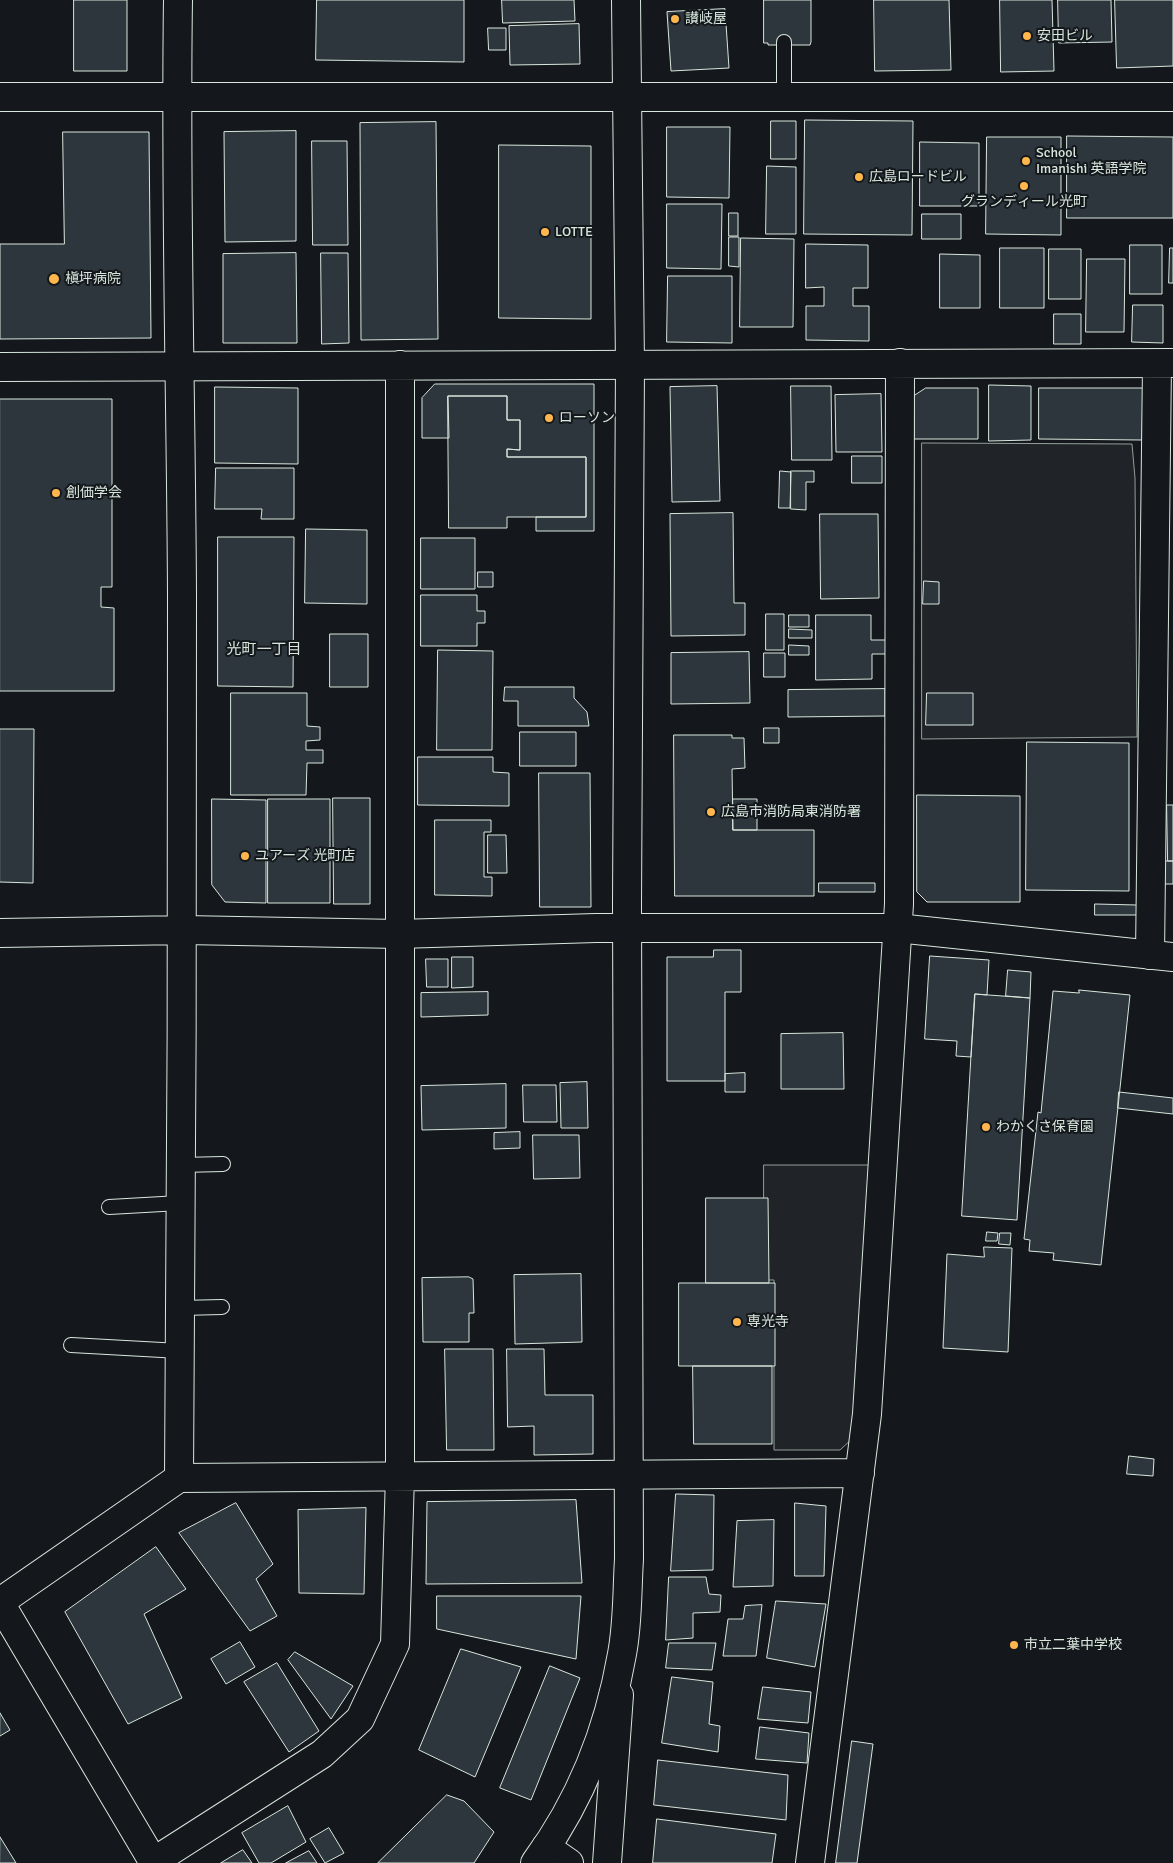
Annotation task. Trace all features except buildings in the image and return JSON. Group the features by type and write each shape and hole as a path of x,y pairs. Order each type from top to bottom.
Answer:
{"street":[{"path":"178,0 177,97 181,366 184,930 180,1203 179,1478"},
{"path":"607,1863 629,1559 627,928 630,365 626,0"},
{"path":"0,97 1173,97"},
{"path":"810,1863 867,1414 897,928 900,363"},
{"path":"0,367 900,363 1165,364 1162,956 897,928 627,928 399,934 184,930 0,933"},
{"path":"400,365 400,1475 396,1644 360,1719 322,1754 154,1863 0,1602 179,1478 400,1475 860,1473"},
{"path":"569,1863 541,1855 559,1830 599,1745 622,1654"}],"lane":[{"path":"784,42 784,96"},
{"path":"181,1165 223,1164"},
{"path":"109,1207 180,1203"},
{"path":"180,1308 222,1307"},
{"path":"71,1345 180,1351"}],"shaded area":[{"path":"922,443 1132,444 1135,478 1137,737 922,739"},
{"path":"764,1165 871,1165 853,1438 840,1450 774,1450 774,1280 764,1280"}],"place":[{"name":"讃岐屋","path":"675,19"},
{"name":"安田ビル","path":"1027,36"},
{"name":"School Imanishi 英語学院","path":"1026,161"},
{"name":"広島ロードビル","path":"859,177"},
{"name":"グランディール光町","path":"1024,186"},
{"name":"LOTTE","path":"545,232"},
{"name":"槇坪病院","path":"54,279"},
{"name":"ローソン","path":"549,418"},
{"name":"創価学会","path":"56,493"},
{"name":"広島市消防局東消防署","path":"711,812"},
{"name":"ユアーズ 光町店","path":"245,856"},
{"name":"わかくさ保育園","path":"986,1127"},
{"name":"専光寺","path":"737,1322"},
{"name":"市立二葉中学校","path":"1014,1645"}],"district":[{"name":"光町一丁目","path":"264,650"}]}
